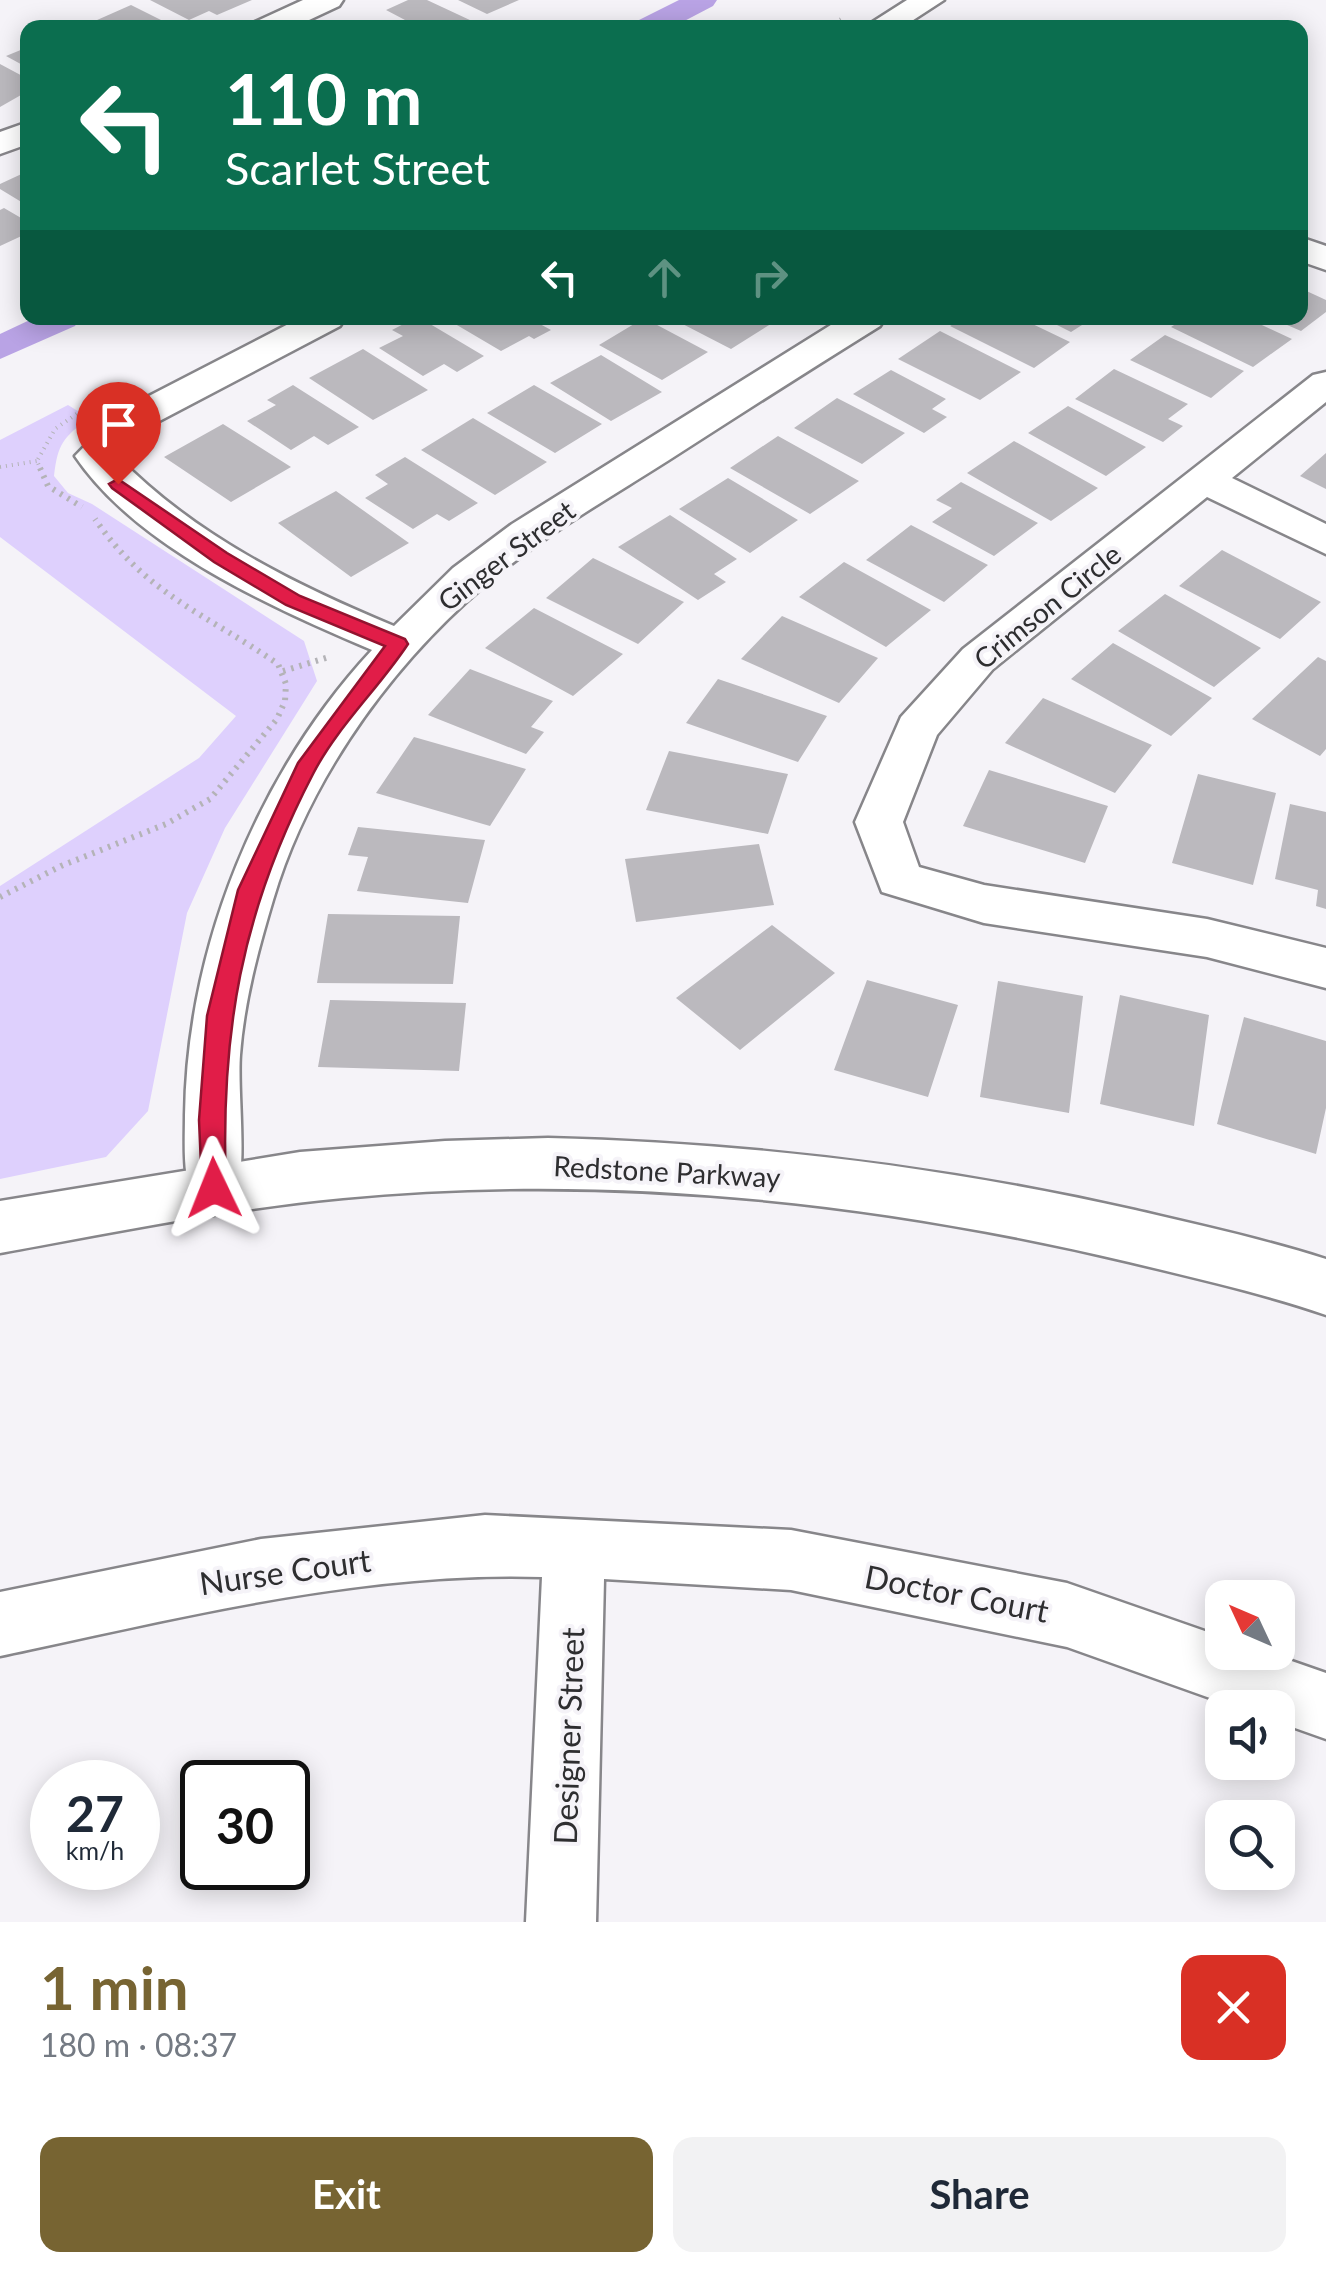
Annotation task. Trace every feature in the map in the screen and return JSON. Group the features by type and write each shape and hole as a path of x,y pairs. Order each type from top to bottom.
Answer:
{"street":[{"path":"284,20 328,0"},
{"path":"893,20 929,0"},
{"path":"315,325 132,420 95,456 118,484 220,558 293,600 398,644"},
{"name":"Ginger Street","path":"214,1188 212,1120 218,1016 250,890 305,768 398,644 471,575 564,508 856,325"},
{"name":"Crimson Circle","path":"1326,384 978,659 917,728 879,822 899,879 984,904 1207,938 1326,968"},
{"path":"1203,479 1326,541"},
{"name":"Redstone Parkway","path":"0,1227 214,1188 347,1173 530,1165 692,1167 867,1184 1063,1218 1326,1286"},
{"name":"Nurse Court","path":"0,1624 261,1570 484,1545 574,1549"},
{"name":"Doctor Court","path":"574,1549 791,1560 918,1583 1067,1615 1326,1706"},
{"name":"Designer Street","path":"561,1922 574,1549"}],"path":[{"path":"0,467 37,461"},
{"path":"0,897 61,866 166,824 210,799 277,719 285,701 283,671 270,659 148,585 114,551 90,513"},
{"path":"283,671 337,655"}],"shaded area":[{"path":"68,405 89,418 60,448 54,476 68,493 92,504 304,641 317,681 225,828 187,913 148,1111 106,1157 0,1179 0,886 199,758 236,716 0,537 0,440"}],"building":[{"path":"150,0 252,0 217,15 209,11 189,20"},
{"path":"408,0 427,0 470,20 405,20 386,10"},
{"path":"458,0 519,0 487,14"},
{"path":"131,5 161,20 97,20"},
{"path":"20,50 20,64 6,56"},
{"path":"0,64 20,75 20,96 0,107"},
{"path":"20,175 20,201 0,189 0,184"},
{"path":"4,208 20,217 20,237 0,246 0,210"},
{"path":"1308,292 1326,300 1326,312 1301,331 1287,325 1308,325"},
{"path":"402,325 432,325 484,356 457,372 444,364 423,376 379,348 403,336 392,330"},
{"path":"457,325 542,325 551,330 534,339 529,336 501,351"},
{"path":"632,325 657,325 708,352 662,380 599,345"},
{"path":"685,325 769,325 731,349"},
{"path":"1035,325 1070,342 1034,368 950,326"},
{"path":"1057,325 1082,325 1071,332"},
{"path":"1262,325 1292,339 1253,367 1171,327"},
{"path":"940,331 1021,372 980,400 898,359"},
{"path":"1165,335 1244,371 1211,398 1130,360"},
{"path":"363,349 428,390 373,420 309,378"},
{"path":"601,355 662,392 611,421 550,383"},
{"path":"1114,369 1188,404 1168,419 1183,426 1163,442 1075,399"},
{"path":"891,370 946,399 932,409 947,417 924,433 853,394"},
{"path":"293,385 359,427 328,445 314,436 291,450 247,421 276,405 267,400"},
{"path":"534,385 602,424 555,453 487,413"},
{"path":"837,398 905,433 862,464 794,428"},
{"path":"1068,406 1146,447 1106,476 1028,433"},
{"path":"473,418 547,462 495,495 421,450"},
{"path":"223,424 291,467 231,502 164,457"},
{"path":"778,436 859,481 810,514 730,468"},
{"path":"1014,441 1098,488 1051,521 967,473"},
{"path":"1326,453 1326,489 1300,476"},
{"path":"405,457 478,503 449,521 437,514 413,529 365,498 388,484 375,475"},
{"path":"728,478 798,520 750,553 679,509"},
{"path":"961,482 1038,523 994,556 932,522 952,508 936,500"},
{"path":"336,491 409,543 351,577 278,523"},
{"path":"670,515 737,559 714,574 726,582 698,600 618,547"},
{"path":"911,525 988,565 944,602 866,560"},
{"path":"1222,550 1321,602 1280,639 1179,586"},
{"path":"593,558 684,602 638,644 546,598"},
{"path":"844,562 931,610 886,647 799,597"},
{"path":"1165,594 1261,648 1214,687 1118,631"},
{"path":"534,608 623,654 573,696 485,648"},
{"path":"782,616 878,658 839,703 741,659"},
{"path":"1113,643 1212,698 1171,736 1071,679"},
{"path":"1318,657 1326,661 1326,749 1320,756 1252,719"},
{"path":"470,669 553,701 531,727 544,732 526,754 428,715"},
{"path":"718,679 827,716 798,762 686,723"},
{"path":"1043,698 1152,745 1115,793 1005,743"},
{"path":"414,737 526,769 490,826 376,793"},
{"path":"669,751 788,774 768,834 646,810"},
{"path":"989,770 1108,806 1085,863 963,826"},
{"path":"1198,774 1276,793 1253,885 1172,863"},
{"path":"1290,804 1326,812 1326,909 1316,906 1318,890 1275,879"},
{"path":"358,827 485,840 468,903 357,891 368,857 348,855"},
{"path":"759,844 774,905 636,922 625,859"},
{"path":"328,914 460,916 453,984 317,983"},
{"path":"772,925 835,973 740,1050 676,998"},
{"path":"867,980 958,1005 928,1097 834,1070"},
{"path":"998,981 1083,996 1069,1113 980,1097"},
{"path":"1120,995 1209,1015 1194,1126 1100,1104"},
{"path":"330,1000 466,1003 459,1071 318,1067"},
{"path":"1244,1017 1326,1041 1326,1108 1316,1154 1217,1124"}],"waterway":[{"path":"662,20 702,0"},
{"path":"0,348 48,325"}],"route":[{"path":"118,484 220,558 293,600 398,644 305,768 250,890 218,1016 212,1120 214,1188"}]}
